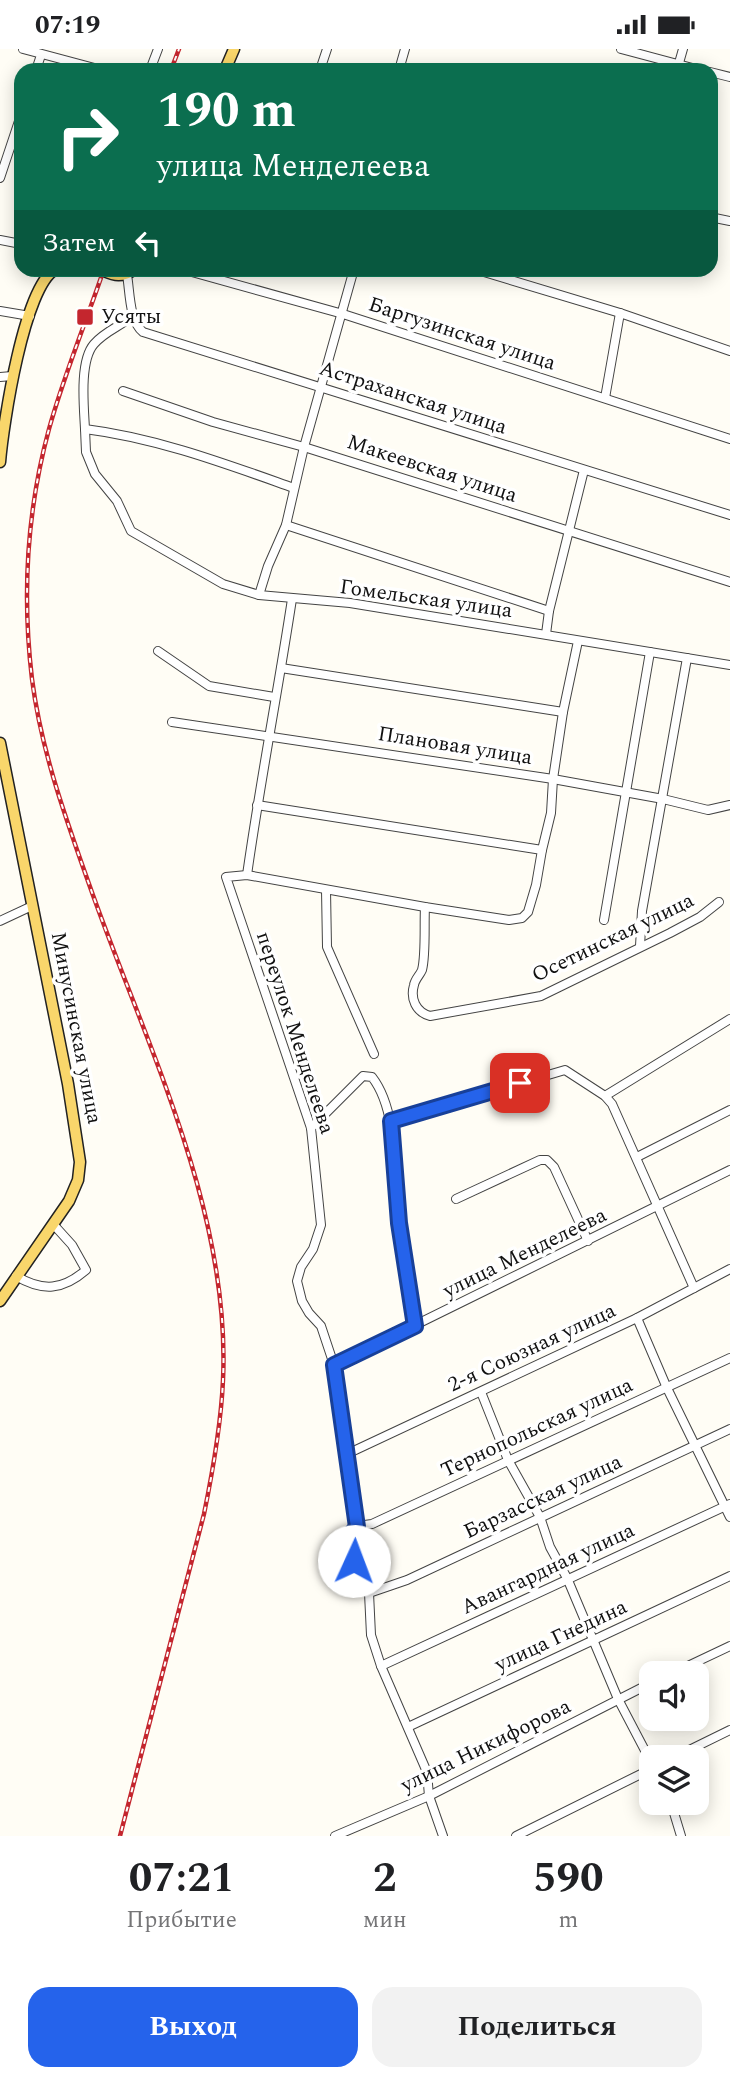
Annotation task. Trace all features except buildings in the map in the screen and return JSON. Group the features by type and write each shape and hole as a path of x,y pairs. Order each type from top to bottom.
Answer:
{"main road":[{"path":"0,463 6,376 40,286 47,277"},
{"name":"Минусинская улица","path":"0,743 79,1143 78,1180 69,1201 0,1301"}],"street":[{"path":"23,49 74,63"},
{"path":"621,49 663,63"},
{"path":"38,63 41,55"},
{"path":"0,178 14,136"},
{"path":"131,277 134,315 92,346 86,363 85,429 114,433 217,460 294,488"},
{"name":"Баргузинская улица","path":"210,277 343,314 730,439"},
{"path":"259,594 286,525 304,447 352,277"},
{"path":"501,277 620,313 730,351"},
{"path":"0,311 30,316"},
{"path":"606,398 620,313"},
{"name":"Астраханская улица","path":"134,315 138,328 143,332 730,515"},
{"name":"Макеевская улица","path":"123,391 213,422 304,447 730,582"},
{"name":"Гомельская улица","path":"85,429 86,452 95,474 117,501 131,531 223,584 259,594 350,603 730,665"},
{"path":"546,634 549,611 584,470"},
{"path":"286,525 549,611"},
{"path":"292,599 247,875 509,920 522,918 528,912 536,885 541,850 551,813 553,779 578,641"},
{"path":"158,651 209,686 274,698"},
{"path":"604,920 650,652"},
{"path":"640,946 642,911 687,658"},
{"path":"281,668 564,712"},
{"name":"Плановая улица","path":"172,722 553,779 708,810 730,805"},
{"path":"257,805 541,850"},
{"name":"переулок Менделеева","path":"247,875 226,877 311,1128 321,1225 313,1249 301,1267 297,1281 306,1307 321,1326 334,1365 357,1527 348,1538 354,1561 369,1593 371,1635 381,1666 427,1772 429,1795 443,1836"},
{"path":"326,890 327,947 374,1055"},
{"name":"Осетинская улица","path":"425,907 422,969 414,984 413,996 415,1006 422,1014 430,1016 541,996 700,917 719,902"},
{"path":"0,921 32,906"},
{"path":"606,1096 730,1019"},
{"path":"391,1121 565,1070 606,1096 612,1104 694,1288"},
{"path":"311,1128 363,1076 372,1077 379,1086 391,1121 399,1223 415,1326"},
{"path":"637,1157 730,1110"},
{"path":"456,1199 540,1160 547,1160 554,1167 588,1241"},
{"name":"улица Менделеева","path":"334,1365 730,1170"},
{"path":"16,1276 30,1284 55,1286 71,1283 86,1270 72,1245 53,1224"},
{"name":"2-я Союзная улица","path":"348,1454 636,1318 730,1269"},
{"path":"636,1318 730,1517"},
{"name":"Тернопольская улица","path":"357,1527 372,1524 730,1358"},
{"path":"481,1392 508,1460 540,1517 550,1547 567,1579 618,1699 642,1745"},
{"name":"Барзасская улица","path":"369,1593 403,1582 730,1429"},
{"name":"Авангардная улица","path":"381,1666 727,1506"},
{"name":"улица Гнедина","path":"408,1727 730,1576"},
{"path":"698,1661 730,1646"},
{"name":"улица Никифорова","path":"335,1836 429,1795 639,1689"},
{"path":"699,1745 730,1730"},
{"path":"516,1836 639,1775"},
{"path":"675,1815 681,1836"}],"railway":[{"path":"174,63 179,49"},
{"path":"101,277 55,409 36,490 27,584 32,679 41,731 63,808 158,1065 199,1189 213,1252 222,1316 223,1380 216,1447 204,1514 120,1836"}],"place":[{"name":"Усяты","path":"85,317"}],"route":[{"path":"354,1561 348,1538 357,1527 334,1365 415,1326 399,1223 391,1121 520,1083"}]}
